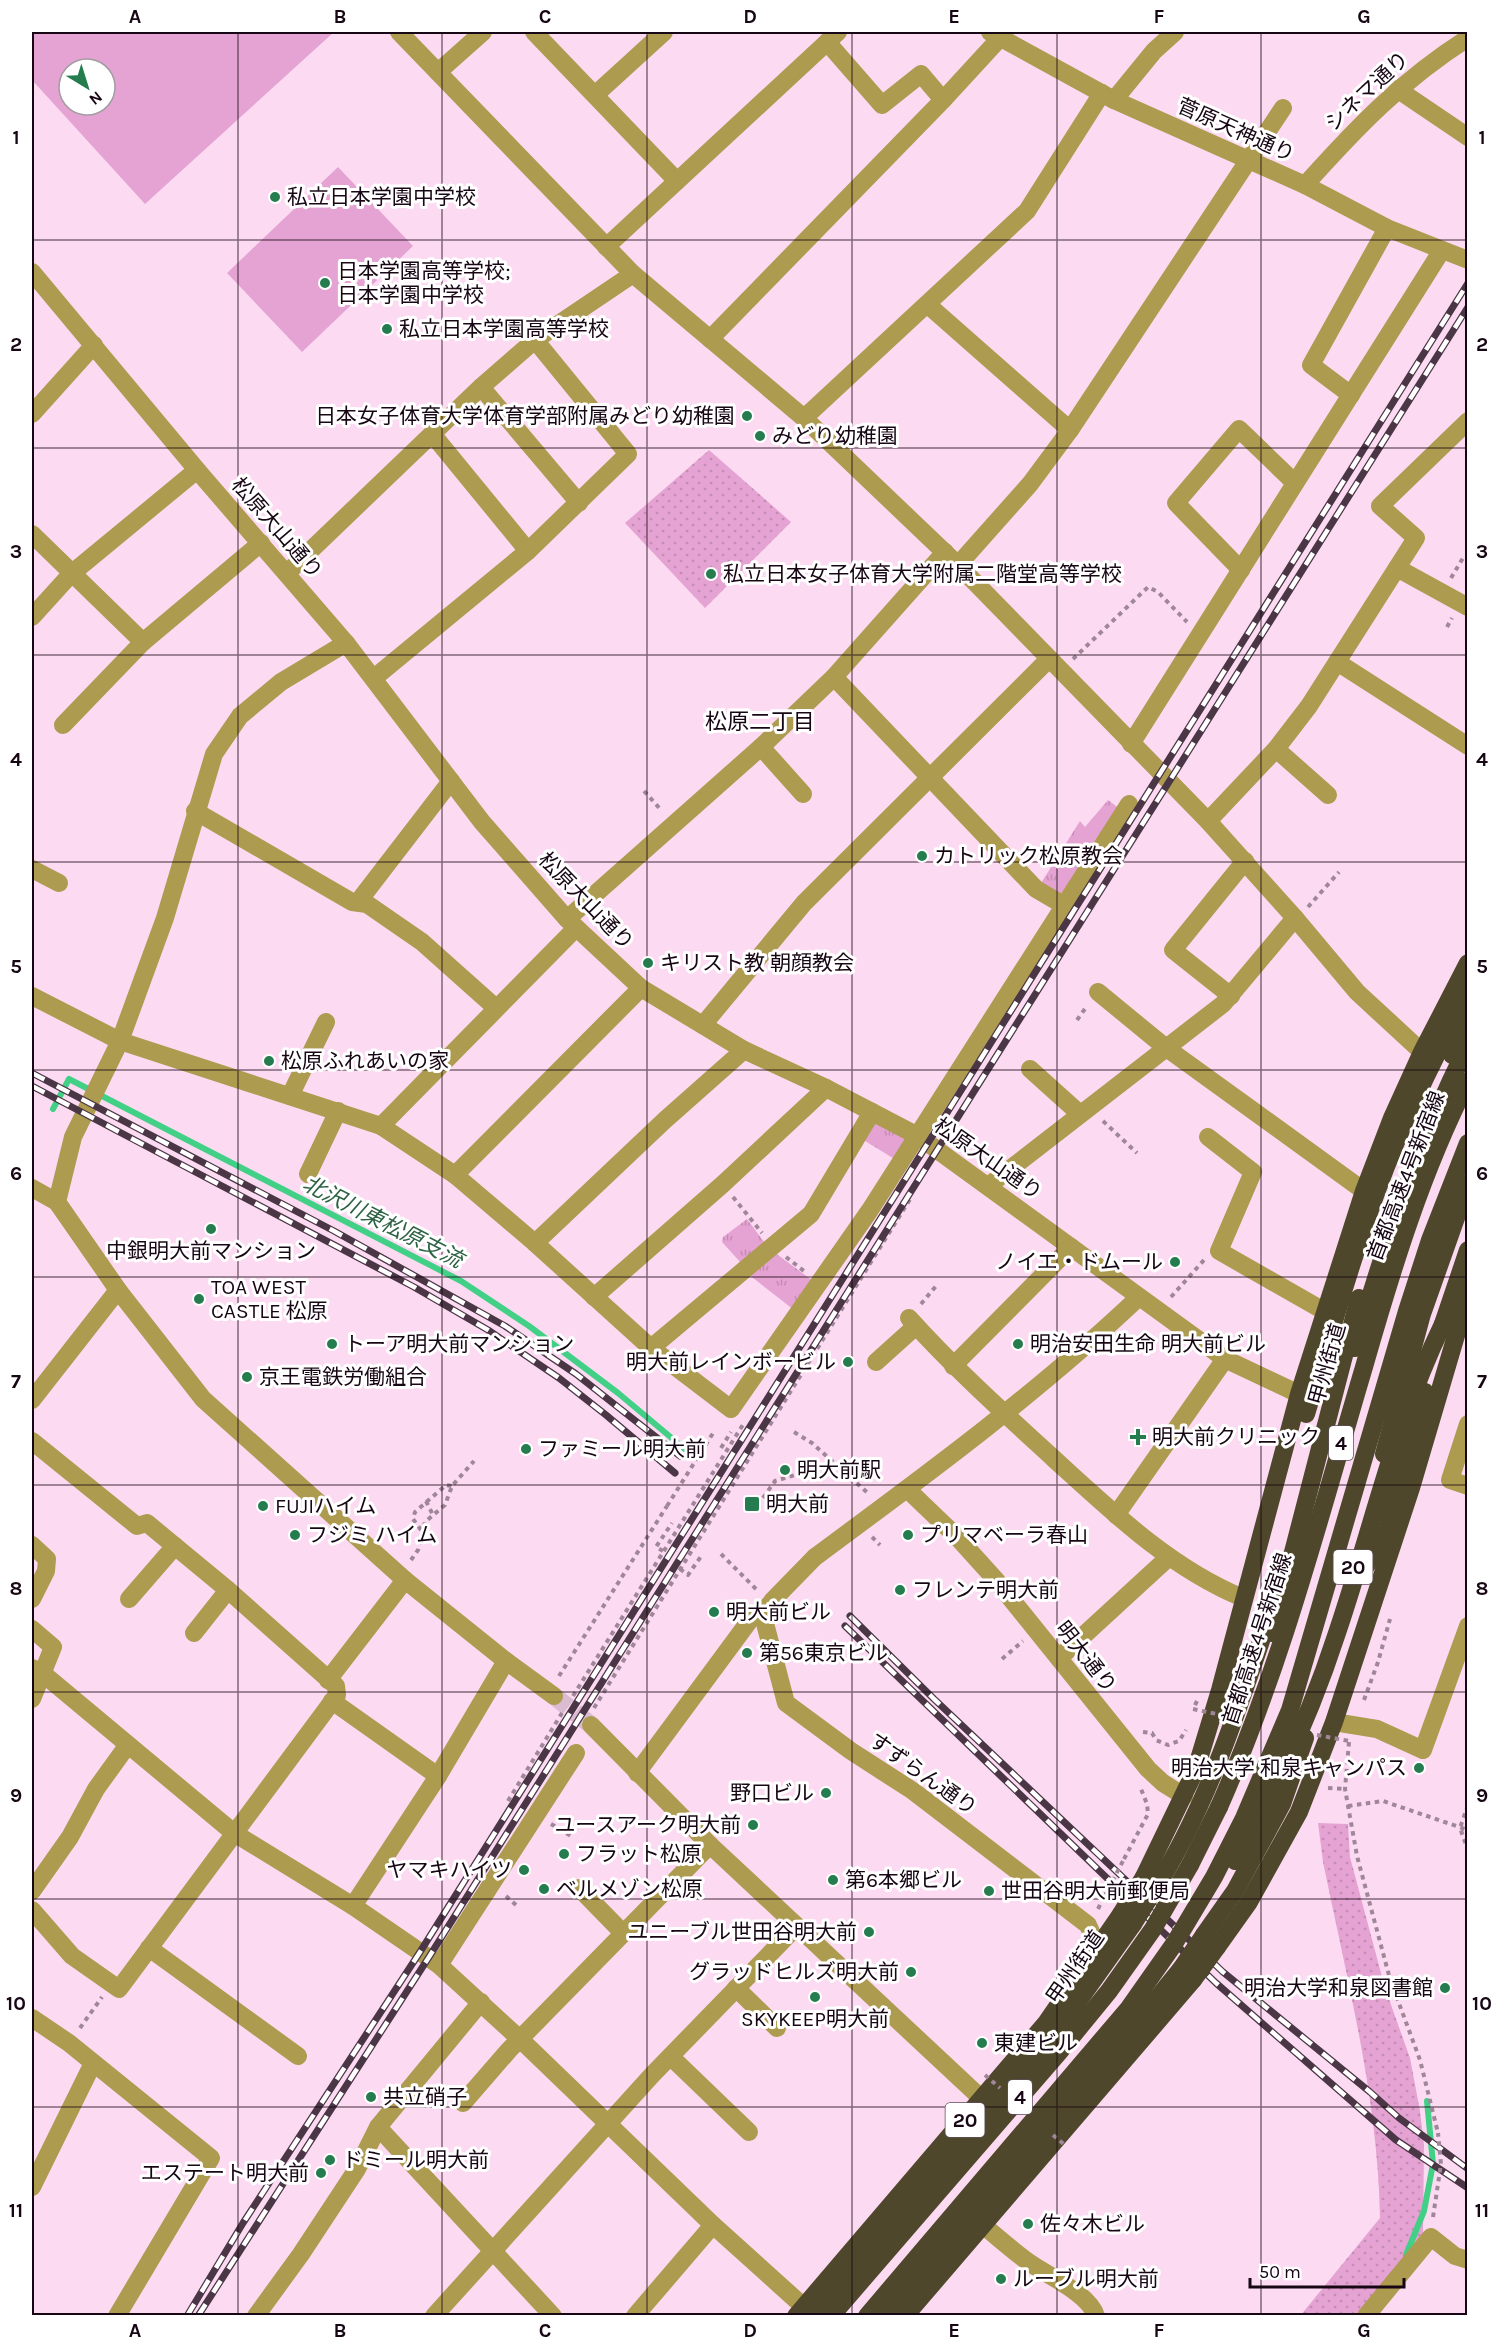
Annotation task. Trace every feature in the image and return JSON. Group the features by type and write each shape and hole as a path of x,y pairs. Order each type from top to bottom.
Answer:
{"highway":[{"name":"20","path":"1150,1883 1200,1758 1299,1394 1364,1191 1392,1118 1467,963"},
{"path":"1243,1598 1282,1490 1368,1218 1396,1143 1434,1057 1467,994"},
{"path":"1219,1807 1254,1699 1359,1298 1383,1223 1419,1129 1467,1023"},
{"name":"甲州街道","path":"804,2313 932,2178 1057,2031 1150,1883 1175,1858 1212,1778 1243,1696 1333,1421 1390,1228 1418,1153 1467,1045"},
{"name":"首都高速4号新宿線","path":"831,2316 1109,1991 1153,1929 1190,1865 1243,1752 1277,1655 1406,1230 1433,1157 1467,1081"},
{"name":"4","path":"867,2316 1129,2008 1174,1944 1214,1877 1244,1818 1290,1710 1407,1311 1430,1240 1467,1143"},
{"name":"20","path":"1210,1941 1282,1804 1305,1738 1422,1314 1467,1184"},
{"path":"1129,2008 1191,1931 1222,1884 1280,1778 1308,1714 1419,1377 1443,1324 1467,1206"},
{"path":"1334,1722 1430,1320 1460,1249"},
{"path":"888,2316 978,2220 1187,1975 1210,1941 1249,1902 1299,1812 1334,1722 1411,1488 1467,1295"},
{"name":"20","path":"804,2313 1046,2023 1098,1948 1127,1919"},
{"path":"905,2316 978,2220"}],"street":[{"path":"399,32 633,273 804,418 945,552 1208,821 1295,918 1357,992 1422,1052"},
{"path":"438,72 483,32"},
{"path":"534,32 596,94 677,181"},
{"path":"596,94 664,32"},
{"path":"804,418 1028,211 1108,96 1175,32"},
{"path":"710,339 943,100 995,35"},
{"name":"菅原天神通り","path":"995,35 1108,96 1305,185 1387,228 1467,260"},
{"path":"606,247 832,37 882,105 921,74 943,100"},
{"name":"シネマ通り","path":"1305,185 1348,136 1397,89 1467,38"},
{"path":"1397,89 1467,137"},
{"path":"958,565 1030,484 1070,430 1283,108"},
{"path":"1351,395 1311,365 1387,228"},
{"path":"1131,744 1442,250"},
{"name":"松原大山通り","path":"32,272 197,470 346,643 482,822 572,924 641,988 744,1050 826,1088 918,1136 1225,1359 1299,1394"},
{"path":"287,573 481,387 535,340 633,273"},
{"path":"928,304 1070,430"},
{"path":"374,678 528,551 628,454 535,340"},
{"path":"32,414 94,345"},
{"path":"481,387 579,503"},
{"path":"1208,821 1276,749 1309,706 1416,538 1380,506 1466,424"},
{"path":"1241,570 1176,503 1239,429 1295,483"},
{"path":"433,435 528,551"},
{"path":"32,617 70,574 197,470"},
{"path":"32,534 70,574 143,642"},
{"path":"63,725 143,642 261,543"},
{"path":"381,1126 496,1008 572,924 674,825 761,747 834,677 945,552"},
{"path":"1397,568 1464,604"},
{"path":"57,1202 73,1137 120,1041 165,918 195,811 214,754 240,716 281,682 346,643"},
{"path":"1337,662 1467,746"},
{"path":"703,1025 804,903 930,778 1055,665"},
{"path":"834,677 1036,889 1065,906"},
{"path":"761,747 803,794"},
{"path":"1276,749 1328,795"},
{"path":"358,902 451,781"},
{"path":"32,996 120,1041 381,1126 455,1175 535,1243 651,1348 731,1409 918,1136 1129,804"},
{"path":"195,811 352,902 367,904 422,942 496,1008"},
{"path":"1230,996 1173,950 1245,861"},
{"path":"32,869 59,883"},
{"path":"988,1186 1223,1004 1295,918"},
{"path":"455,1175 641,988"},
{"path":"1098,992 1165,1047 1364,1191"},
{"path":"290,1096 326,1022"},
{"path":"535,1243 665,1120 744,1050"},
{"path":"1030,1069 1084,1111"},
{"path":"594,1298 723,1184 826,1088"},
{"path":"308,1174 338,1111"},
{"path":"651,1348 771,1245 811,1214 872,1112"},
{"path":"1208,1137 1253,1172 1219,1251 1324,1311"},
{"path":"32,1188 57,1202 118,1290 203,1399 402,1577 506,1661 559,1700"},
{"path":"953,1366 1071,1247"},
{"path":"32,1401 118,1290"},
{"path":"638,1773 750,1620 767,1607 815,1557 907,1489 1092,1341 1139,1297"},
{"path":"876,1362 913,1322 953,1366 1116,1515 1169,1557 1224,1590 1243,1598"},
{"path":"1116,1515 1225,1359"},
{"path":"1467,1424 1450,1480 1467,1486"},
{"path":"32,1442 137,1526 147,1523 228,1590 337,1690 337,1695 118,1989 72,1956 32,1910"},
{"name":"明大通り","path":"907,1489 957,1537 1059,1658 1148,1769 1163,1783 1184,1796"},
{"path":"32,1545 48,1559 32,1599"},
{"path":"129,1599 175,1546"},
{"path":"1059,1658 1169,1557"},
{"path":"328,1680 402,1577"},
{"path":"194,1633 228,1590"},
{"name":"すずらん通り","path":"767,1607 786,1703 851,1751 913,1791 1088,1925 1098,1948"},
{"path":"1334,1722 1377,1729 1423,1750 1467,1626"},
{"path":"32,1629 53,1647 36,1670 32,1699"},
{"path":"353,1906 438,1776 506,1661"},
{"path":"36,1670 234,1833 353,1906 439,1965 521,2040 804,2313"},
{"path":"332,1701 438,1776"},
{"path":"591,1718 638,1773 710,1845 982,2099"},
{"path":"32,1891 70,1837 96,1789 127,1746"},
{"path":"439,1965 576,1753"},
{"path":"463,2103 509,2050 710,1845"},
{"path":"579,1888 623,1933"},
{"path":"434,2316 652,2075 797,1926"},
{"path":"149,1948 298,2056"},
{"path":"736,1988 777,2028"},
{"path":"256,2316 301,2254 357,2169 378,2127 481,2002"},
{"path":"32,2018 69,2043 211,2158 117,2316"},
{"path":"671,2057 749,2132"},
{"path":"32,2187 93,2063"},
{"path":"378,2127 552,2316"},
{"path":"978,2220 1027,2261 1083,2298 1094,2307 1096,2316"},
{"path":"635,2316 713,2225"},
{"path":"1366,2316 1431,2237 1455,2256 1467,2260"}],"path":[{"path":"1055,665 1148,587 1158,592 1200,636"},
{"path":"644,790 674,825"},
{"path":"1295,918 1302,914 1339,872"},
{"path":"1084,1111 1137,1153"},
{"path":"723,1184 771,1245 819,1283"},
{"path":"591,1718 680,1569 912,1196"},
{"path":"1158,1311 1212,1252 1219,1251"},
{"path":"559,1700 663,1551 745,1422"},
{"path":"508,1801 559,1700 667,1506 715,1430"},
{"path":"721,1448 730,1432"},
{"path":"794,1432 819,1448 874,1499"},
{"path":"814,1453 819,1448"},
{"path":"402,1577 418,1550 425,1522 445,1505 452,1486 474,1461"},
{"path":"763,1498 775,1481 795,1475"},
{"path":"421,1531 412,1519 415,1512 446,1485 452,1486"},
{"path":"426,1501 433,1515"},
{"path":"663,1551 656,1547 672,1523"},
{"path":"721,1554 756,1589"},
{"path":"680,1569 688,1575 702,1555"},
{"path":"1002,1659 1023,1641"},
{"path":"1191,1716 1193,1709"},
{"path":"1139,1732 1152,1733 1156,1740 1168,1745 1179,1741 1189,1724"},
{"path":"1349,1741 1345,1789 1357,1856 1390,1979 1420,2060 1438,2133 1441,2164 1433,2217"},
{"path":"1325,1791 1345,1789"},
{"path":"1348,1806 1383,1801 1467,1830"},
{"path":"1104,1897 1148,1814 1147,1804"},
{"path":"1467,1804 1460,1828 1467,1850"},
{"path":"69,2043 111,1984"},
{"path":"985,2075 1000,2088"},
{"path":"1053,2135 1066,2146"}],"green space":[{"path":"32,32 334,32 145,204 66,117 117,117 117,57 57,57 57,107 32,80"},
{"path":"338,167 413,246 302,352 227,273"},
{"path":"709,450 791,522 705,608 625,523"},
{"path":"1108,800 1120,809 1063,895 1041,883 1080,821 1085,827"},
{"path":"876,1119 908,1140 896,1160 862,1139"},
{"path":"747,1219 765,1243 741,1263 722,1242 723,1237"},
{"path":"774,1252 813,1281 794,1310 748,1274"},
{"path":"1318,1823 1348,1824 1350,1857 1385,1988 1410,2058 1424,2145 1423,2235 1356,2315 1300,2316 1380,2218 1374,2128 1367,2083 1323,1862"}],"waterway":[{"name":"北沢川東松原支流","path":"53,1109 69,1079 461,1281 529,1326 618,1393 686,1450"},
{"path":"1406,2255 1424,2211 1433,2164 1427,2101"}],"tunnel":[{"path":"554,1696 591,1725"}],"railway":[{"path":"187,2316 243,2223 420,1952 1468,283"},
{"path":"198,2316 429,1957 1468,307"},
{"path":"32,1073 334,1231 505,1326 576,1374 680,1456"},
{"path":"32,1086 414,1287 488,1330 559,1378 675,1473"},
{"path":"850,1616 934,1699 1223,1972 1399,2118 1468,2169"},
{"path":"845,1626 1216,1983 1396,2140 1468,2188"}],"place":[{"name":"私立日本学園中学校","path":"275,197"},
{"name":"日本学園高等学校; 日本学園中学校","path":"325,283"},
{"name":"私立日本学園高等学校","path":"387,329"},
{"name":"日本女子体育大学体育学部附属みどり幼稚園","path":"747,416"},
{"name":"みどり幼稚園","path":"760,436"},
{"name":"私立日本女子体育大学附属二階堂高等学校","path":"711,574"},
{"name":"カトリック松原教会","path":"922,856"},
{"name":"キリスト教 朝顔教会","path":"648,963"},
{"name":"松原ふれあいの家","path":"269,1061"},
{"name":"中銀明大前マンション","path":"211,1229"},
{"name":"ノイエ・ドムール","path":"1175,1262"},
{"name":"TOA WEST CASTLE 松原","path":"199,1299"},
{"name":"トーア明大前マンション","path":"332,1344"},
{"name":"明治安田生命 明大前ビル","path":"1018,1344"},
{"name":"明大前レインボービル","path":"848,1362"},
{"name":"京王電鉄労働組合","path":"247,1377"},
{"name":"明大前クリニック","path":"1138,1437"},
{"name":"ファミール明大前","path":"526,1449"},
{"name":"明大前駅","path":"785,1470"},
{"name":"明大前","path":"752,1504"},
{"name":"FUJIハイム","path":"263,1506"},
{"name":"フジミ ハイム","path":"295,1535"},
{"name":"プリマベーラ春山","path":"908,1535"},
{"name":"フレンテ明大前","path":"900,1590"},
{"name":"明大前ビル","path":"714,1612"},
{"name":"第56東京ビル","path":"747,1653"},
{"name":"明治大学 和泉キャンパス","path":"1419,1768"},
{"name":"野口ビル","path":"826,1793"},
{"name":"ユースアーク明大前","path":"753,1825"},
{"name":"フラット松原","path":"564,1854"},
{"name":"ヤマキハイツ","path":"524,1870"},
{"name":"第6本郷ビル","path":"833,1880"},
{"name":"ベルメゾン松原","path":"544,1889"},
{"name":"世田谷明大前郵便局","path":"989,1891"},
{"name":"ユニーブル世田谷明大前","path":"869,1932"},
{"name":"グラッドヒルズ明大前","path":"911,1972"},
{"name":"明治大学和泉図書館","path":"1445,1988"},
{"name":"SKYKEEP明大前","path":"815,1997"},
{"name":"東建ビル","path":"982,2043"},
{"name":"共立硝子","path":"371,2097"},
{"name":"ドミール明大前","path":"330,2160"},
{"name":"エステート明大前","path":"321,2173"},
{"name":"佐々木ビル","path":"1028,2224"},
{"name":"ルーブル明大前","path":"1001,2279"}],"district":[{"name":"松原二丁目","path":"760,721"}]}
